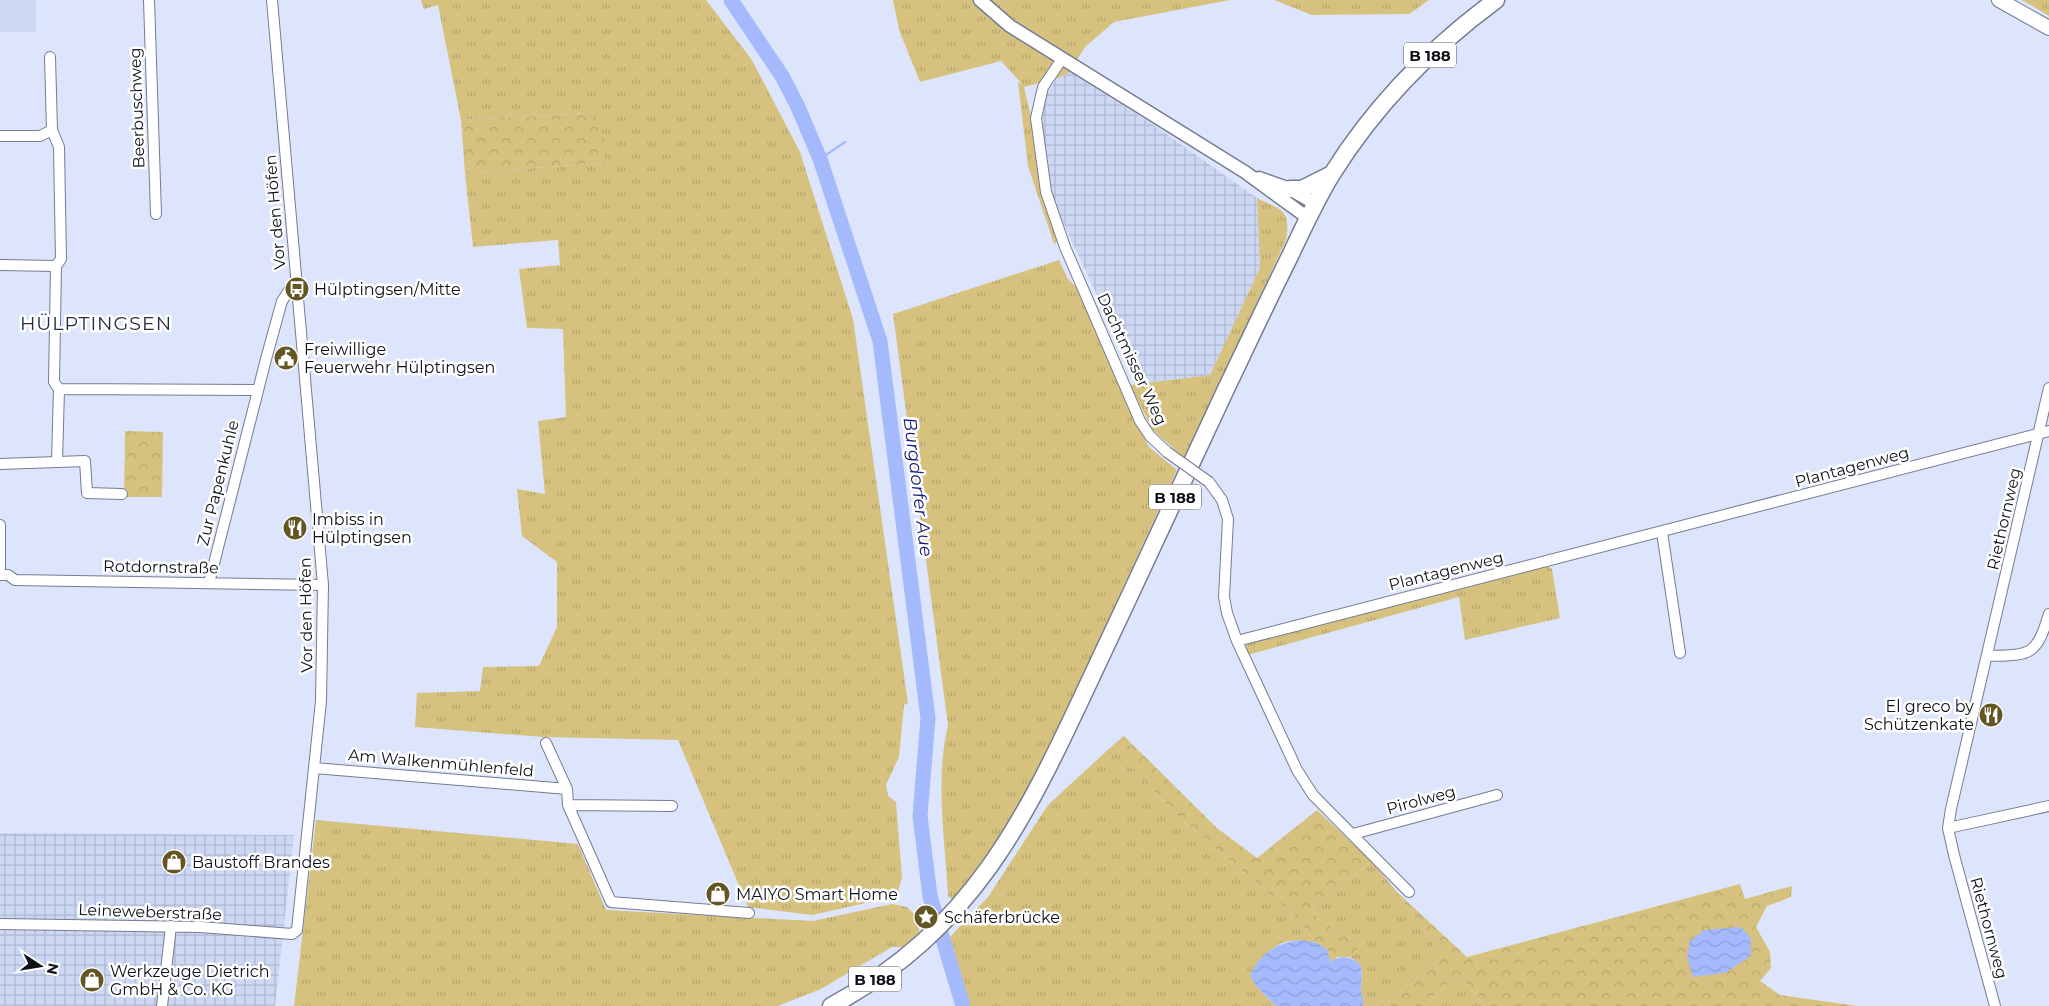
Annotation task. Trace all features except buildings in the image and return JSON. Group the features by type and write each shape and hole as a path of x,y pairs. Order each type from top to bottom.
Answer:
{"main road":[{"name":"B 188","path":"831,1006 873,981 915,948 953,914 982,879 1011,838 1055,757 1312,211 1332,174 1372,118 1409,75 1444,41 1496,0"},
{"path":"1998,0 2049,28"},
{"path":"1290,189 1302,189 1332,174"}],"street":[{"name":"Beerbuschweg","path":"149,0 156,214"},
{"name":"Vor den Höfen","path":"272,0 323,585 321,695 297,930"},
{"path":"980,0 1010,26 1245,172 1312,211"},
{"path":"50,57 52,130 59,147 61,259 56,266 54,382 59,388 57,462"},
{"name":"Dachtmisser Weg","path":"1062,59 1043,87 1036,118 1046,192 1065,247 1140,420 1150,436 1167,452 1209,482 1222,500 1228,519 1224,596 1237,641 1297,770 1313,795 1409,892"},
{"path":"0,136 40,136 52,130"},
{"path":"1245,172 1290,189 1312,211"},
{"path":"0,265 56,266"},
{"name":"Zur Papenkuhle","path":"209,583 257,390 282,301 296,280"},
{"path":"59,388 257,390"},
{"name":"Riethornweg","path":"1995,1006 1948,828 1987,656 2045,432 2049,388"},
{"name":"Plantagenweg","path":"1237,641 2045,432"},
{"path":"0,464 85,461 88,493 122,494"},
{"path":"0,530 0,569"},
{"path":"1662,532 1680,653"},
{"name":"Rotdornstraße","path":"0,575 8,576 15,580 323,585"},
{"path":"1987,656 2020,655 2035,648 2042,637 2049,614"},
{"name":"Am Walkenmühlenfeld","path":"546,743 566,789 568,805 611,902 749,913"},
{"name":"Am Walkenmühlenfeld","path":"314,768 566,789"},
{"name":"Pirolweg","path":"1353,834 1498,795"},
{"path":"568,805 672,806"},
{"path":"1948,828 2049,806"},
{"name":"Leineweberstraße","path":"0,924 171,926 292,934 297,930"},
{"path":"162,1006 171,926"}],"shaded area":[{"path":"0,0 36,0 36,32 0,32"},
{"path":"1070,72 1152,124 1257,198 1260,268 1210,375 1140,384 1050,194 1039,120 1043,101 1056,79"},
{"path":"0,833 294,835 275,1006 0,1006"}],"green space":[{"path":"421,0 706,0 752,60 800,152 853,319 908,703 904,705 899,757 886,785 888,796 896,802 902,877 897,896 812,915 748,907 678,740 543,737 415,727 417,693 480,691 483,667 539,666 557,627 557,562 522,536 517,489 545,494 538,421 566,417 563,329 527,328 519,269 560,265 558,240 473,247 465,173 604,163 589,113 461,120 438,5 424,9"},
{"path":"893,0 1230,0 1114,22 1085,47 1070,72 1056,79 1024,87 1060,240 1054,244 1028,166 1018,82 1022,84 1001,61 920,82 899,30"},
{"path":"1274,0 1429,0 1409,14 1312,15"},
{"path":"2022,0 2049,0 2049,16"},
{"path":"589,113 604,137 604,163 465,173 461,120"},
{"path":"1257,198 1283,212 1287,222 1286,240 1184,458 1152,429 1130,385 1210,375 1260,268"},
{"path":"1059,260 1068,279 1081,292 1138,426 1149,447 1177,470 1029,793 1004,834 954,901 948,896 941,788 944,746 948,725 893,314"},
{"path":"125,431 163,432 162,497 124,497"},
{"path":"1546,565 1552,569 1560,618 1465,640 1459,597 1247,655 1245,647 1252,640"},
{"path":"1124,736 1217,828 1257,858 1317,810 1372,862 1312,906 1318,919 1361,945 1350,957 1337,957 1330,963 1328,950 1317,943 1295,916 1175,814 1112,746"},
{"path":"1112,746 1175,814 1295,916 1317,943 1295,941 1280,944 1273,948 1253,970 1255,985 1276,1006 970,1006 950,937 988,897 1048,805"},
{"path":"316,820 578,844 606,910 813,921 892,904 907,907 914,914 920,933 903,947 892,947 821,989 778,1006 294,1006"},
{"path":"1372,862 1397,892 1442,957 1383,1006 1363,1006 1360,964 1350,957 1361,945 1318,919 1312,906"},
{"path":"1740,884 1745,899 1792,886 1791,897 1767,906 1756,927 1770,952 1771,968 1760,981 1780,995 1857,1006 1485,1006 1458,975 1424,1006 1383,1006 1442,957 1397,892 1467,957"},
{"path":"1458,975 1485,1006 1424,1006"}],"water":[{"path":"1741,927 1751,938 1751,956 1725,973 1693,977 1687,958 1690,941 1704,930"},
{"path":"1302,940 1317,943 1328,950 1330,962 1345,957 1360,964 1363,1006 1276,1006 1255,985 1250,975 1265,954 1285,943"}],"waterway":[{"name":"Burgdorfer Aue","path":"731,0 782,76 798,107 820,159 880,341 928,718 920,816 930,896 963,1006"},
{"path":"820,159 845,142"}],"place":[{"name":"Hülptingsen/Mitte","path":"297,289"},
{"name":"Freiwillige Feuerwehr Hülptingsen","path":"286,358"},
{"name":"Imbiss in Hülptingsen","path":"295,528"},
{"name":"El greco by Schützenkate","path":"1991,715"},
{"name":"Baustoff Brandes","path":"174,862"},
{"name":"MAIYO Smart Home","path":"718,894"},
{"name":"Schäferbrücke","path":"926,917"},
{"name":"Werkzeuge Dietrich GmbH & Co. KG","path":"92,980"}],"district":[{"name":"HÜLPTINGSEN","path":"96,323"}]}
